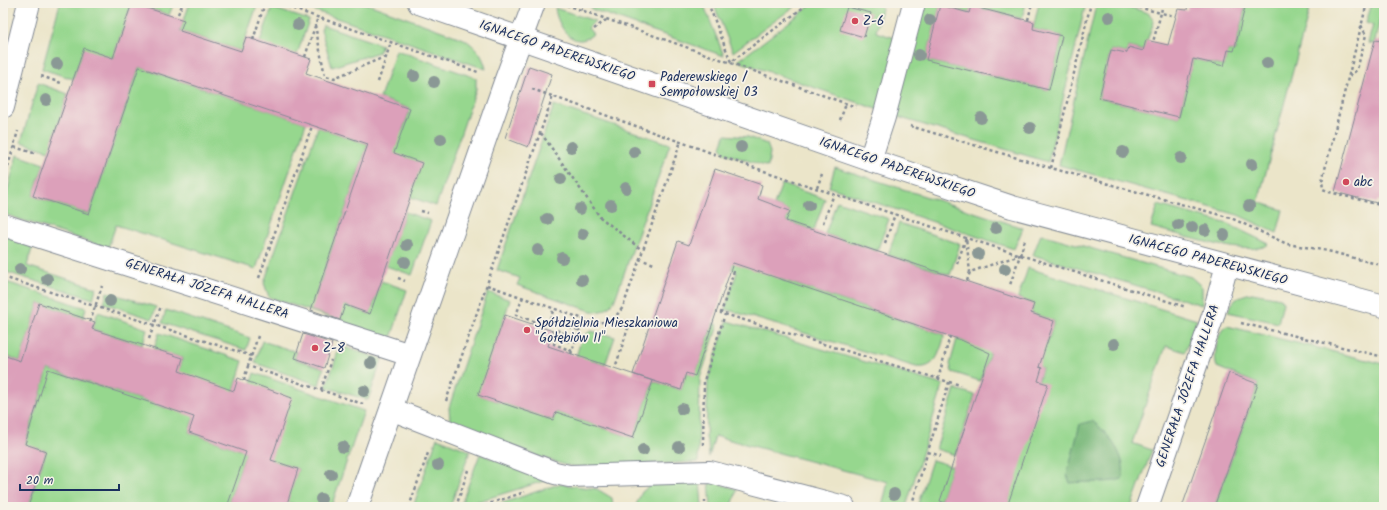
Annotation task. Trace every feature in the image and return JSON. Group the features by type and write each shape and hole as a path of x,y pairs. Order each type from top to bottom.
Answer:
{"street":[{"path":"3,107 29,3"},
{"name":"IGNACEGO PADEREWSKIEGO","path":"419,3 870,160 1012,207 1384,306"},
{"path":"356,507 534,3"},
{"path":"870,160 884,117 914,3"},
{"name":"GENERAŁA JÓZEFA HALLERA","path":"3,225 170,277 410,355"},
{"name":"GENERAŁA JÓZEFA HALLERA","path":"1147,507 1213,316 1227,265"},
{"path":"391,409 559,474 582,477 703,472 718,473 844,507"}],"path":[{"path":"178,14 183,3"},
{"path":"253,40 265,3"},
{"path":"276,3 505,82 553,96 734,161 966,238 1213,316 1384,357"},
{"path":"561,3 884,117 1051,168 1231,218 1287,244 1328,251 1384,266"},
{"path":"581,10 586,3"},
{"path":"708,3 731,62"},
{"path":"731,62 809,3"},
{"path":"979,8 980,3"},
{"path":"1028,20 1032,3"},
{"path":"1051,168 1091,3"},
{"path":"1121,3 1176,16"},
{"path":"1153,42 1164,3"},
{"path":"1367,3 1323,174 1323,189 1336,195 1384,206"},
{"path":"305,57 318,17"},
{"path":"594,29 606,20"},
{"path":"315,25 325,76 334,78 387,56"},
{"path":"1348,76 1357,70 1366,35 1361,25"},
{"path":"378,82 391,42"},
{"path":"35,74 61,83"},
{"path":"409,507 553,96"},
{"path":"244,380 252,356 259,306 312,126"},
{"path":"540,132 600,217 642,250"},
{"path":"487,285 597,323 611,320 623,307 681,141"},
{"path":"14,147 37,154"},
{"path":"823,223 834,194"},
{"path":"885,243 895,214"},
{"path":"957,264 966,238"},
{"path":"966,238 970,272 967,281"},
{"path":"970,272 1020,255"},
{"path":"1010,285 1020,255"},
{"path":"90,322 111,259"},
{"path":"639,259 654,264"},
{"path":"734,271 721,313 961,386"},
{"path":"3,277 252,356"},
{"path":"150,339 170,277"},
{"path":"523,297 516,315 532,321 548,326 554,308"},
{"path":"703,472 704,380 725,314"},
{"path":"579,330 561,324 558,331 572,336 570,342 556,338 554,344 571,352 579,330 583,319"},
{"path":"611,320 628,328 616,364"},
{"path":"938,379 950,336"},
{"path":"248,366 370,406"},
{"path":"911,507 949,382"},
{"path":"456,507 477,442"},
{"path":"928,452 941,456"},
{"path":"479,507 555,483 559,474"}],"green space":[{"path":"60,3 132,3 113,58 84,49 73,79 42,69"},
{"path":"133,3 174,3 169,15"},
{"path":"190,3 258,3 241,51 180,31"},
{"path":"292,3 365,3 464,39 478,52 486,69"},
{"path":"592,3 703,3 724,56 591,9"},
{"path":"713,3 799,3 733,52"},
{"path":"814,3 877,3 882,8 876,32 898,39 879,110 738,61"},
{"path":"921,3 974,3 969,13 940,6 926,60 1049,90 1062,36 1033,29 1039,3 1086,3 1048,162 891,115"},
{"path":"984,3 1026,3 1022,19 983,9"},
{"path":"1098,3 1124,6 1144,12 1151,16 1154,22 1143,51 1129,47 1127,53 1111,50 1099,98 1179,117 1193,59 1224,66 1228,50 1235,51 1246,3 1311,3 1258,202 1283,210 1277,233 1238,215 1059,165 1096,5"},
{"path":"1372,3 1384,3 1374,44 1368,43 1373,25 1366,23"},
{"path":"272,8 309,20 292,69 255,56"},
{"path":"555,8 595,21 588,28 593,34 586,39 579,40 573,38 563,29 556,15"},
{"path":"323,25 382,45 379,52 332,67 321,30"},
{"path":"396,50 476,78 476,89 436,206 410,197 421,163 389,152 403,129 410,109 380,98"},
{"path":"139,67 306,123 256,269 116,225 108,248 7,215 5,200 17,155 44,164 33,196 89,214"},
{"path":"38,83 68,94 49,151 21,142"},
{"path":"554,105 670,144 615,299 608,308 602,311 591,311 517,285 520,278 497,270"},
{"path":"318,127 368,144 316,295 370,314 381,281 407,290 391,338 269,297 264,283"},
{"path":"725,135 748,137 767,144 770,152 768,167 724,153 721,147"},
{"path":"835,167 1023,228 1014,249 829,187"},
{"path":"782,184 825,199 814,230 786,221 789,211 774,205"},
{"path":"837,201 889,219 877,251 825,234"},
{"path":"1158,205 1228,224 1269,244 1260,248 1246,249 1230,247 1151,227"},
{"path":"405,212 431,221 412,275 386,266"},
{"path":"899,223 960,244 950,275 888,255"},
{"path":"1041,234 1191,277 1202,287 1202,305 1033,255"},
{"path":"3,235 33,245 27,266 96,288 93,299 3,271"},
{"path":"734,260 781,275 780,279 945,335 939,353 929,365 916,367 725,309 737,272 731,269"},
{"path":"1028,268 1197,320 1185,352 1166,346 1132,443 1152,450 1131,507 1007,507 1042,368 1028,363 1035,340 1047,344 1054,321 1031,313 1034,304 1018,298"},
{"path":"3,281 86,308 83,318 39,303 20,361 3,355"},
{"path":"107,292 156,307 152,319 104,303"},
{"path":"488,292 510,300 479,395 553,420 556,412 633,438 653,381 681,390 686,373 695,375 713,323 716,324 717,328 700,378 698,462 578,467 565,465 540,457 450,420 449,408"},
{"path":"1252,293 1281,298 1283,303 1278,323 1228,312 1234,301 1244,295"},
{"path":"166,310 250,338 246,350 162,323"},
{"path":"98,312 147,329 142,345 92,329"},
{"path":"727,321 943,385 906,507 882,506 888,482 715,436 709,457 706,438 708,379"},
{"path":"1227,326 1384,364 1384,507 1214,507 1258,384 1217,367 1215,357 1218,338"},
{"path":"591,331 615,337 605,365 590,360 587,367 574,363 582,337"},
{"path":"159,333 243,361 234,391 197,407 189,432 246,452 227,507 28,507 46,451 25,445 48,369 166,408 183,358 154,349"},
{"path":"957,339 991,350 980,381 952,372 950,364"},
{"path":"262,341 297,352 295,359 324,368 319,385 255,363"},
{"path":"340,346 382,359 368,400 326,387"},
{"path":"254,373 364,411 331,507 303,507 287,502 298,469 271,460 250,386"},
{"path":"955,389 975,395 955,455 936,449"},
{"path":"1092,421 1104,432 1116,447 1123,463 1122,479 1116,481 1070,483 1067,475 1080,424"},
{"path":"437,438 470,451 450,507 413,507"},
{"path":"480,454 547,480 460,507"},
{"path":"932,460 952,466 940,501 957,507 917,507"},
{"path":"700,480 702,507 635,507 642,492 652,484"},
{"path":"709,481 737,489 732,507 711,507"},
{"path":"559,484 597,489 612,498 613,507 491,507"}],"building":[{"path":"132,3 184,20 180,31 241,51 246,37 311,59 306,73 410,109 394,153 422,163 370,314 345,305 340,320 311,310 368,144 139,67 89,214 33,196 84,48 113,58"},
{"path":"1188,3 1246,3 1234,51 1228,50 1224,66 1193,59 1179,117 1099,98 1111,50 1127,53 1129,47 1143,51 1146,40 1168,45 1178,9 1187,10"},
{"path":"940,5 969,13 971,6 1034,22 1033,29 1062,36 1049,90 926,60"},
{"name":"Z-6","path":"847,7 871,13 864,37 840,30"},
{"path":"1375,40 1384,41 1384,202 1378,200 1377,203 1335,192"},
{"path":"529,66 552,74 528,147 505,138"},
{"path":"715,169 762,185 758,199 790,211 786,221 1034,304 1031,313 1054,321 1039,367 1042,368 1038,381 1048,384 1007,507 957,507 940,501 990,353 961,340 733,263 695,376 686,373 681,390 633,374 678,241 689,245"},
{"path":"39,303 95,322 92,329 183,358 179,371 234,391 238,378 292,398 271,460 298,469 286,507 227,507 246,452 189,432 194,417 48,369 25,444 46,451 28,507 3,507 3,355 20,361"},
{"path":"505,315 553,331 548,346 653,381 633,438 556,412 553,420 478,395"},
{"name":"Z-8","path":"303,334 332,343 324,368 295,358"},
{"path":"1229,373 1258,384 1214,507 1182,507"}],"place":[{"name":"Z-6","path":"855,21"},
{"name":"Paderewskiego / Sempołowskiej 03","path":"652,84"},
{"name":"abc","path":"1346,182"},
{"name":"Spółdzielnia Mieszkaniowa \"Gołębiów II\"","path":"527,330"},
{"name":"Z-8","path":"315,348"}]}
